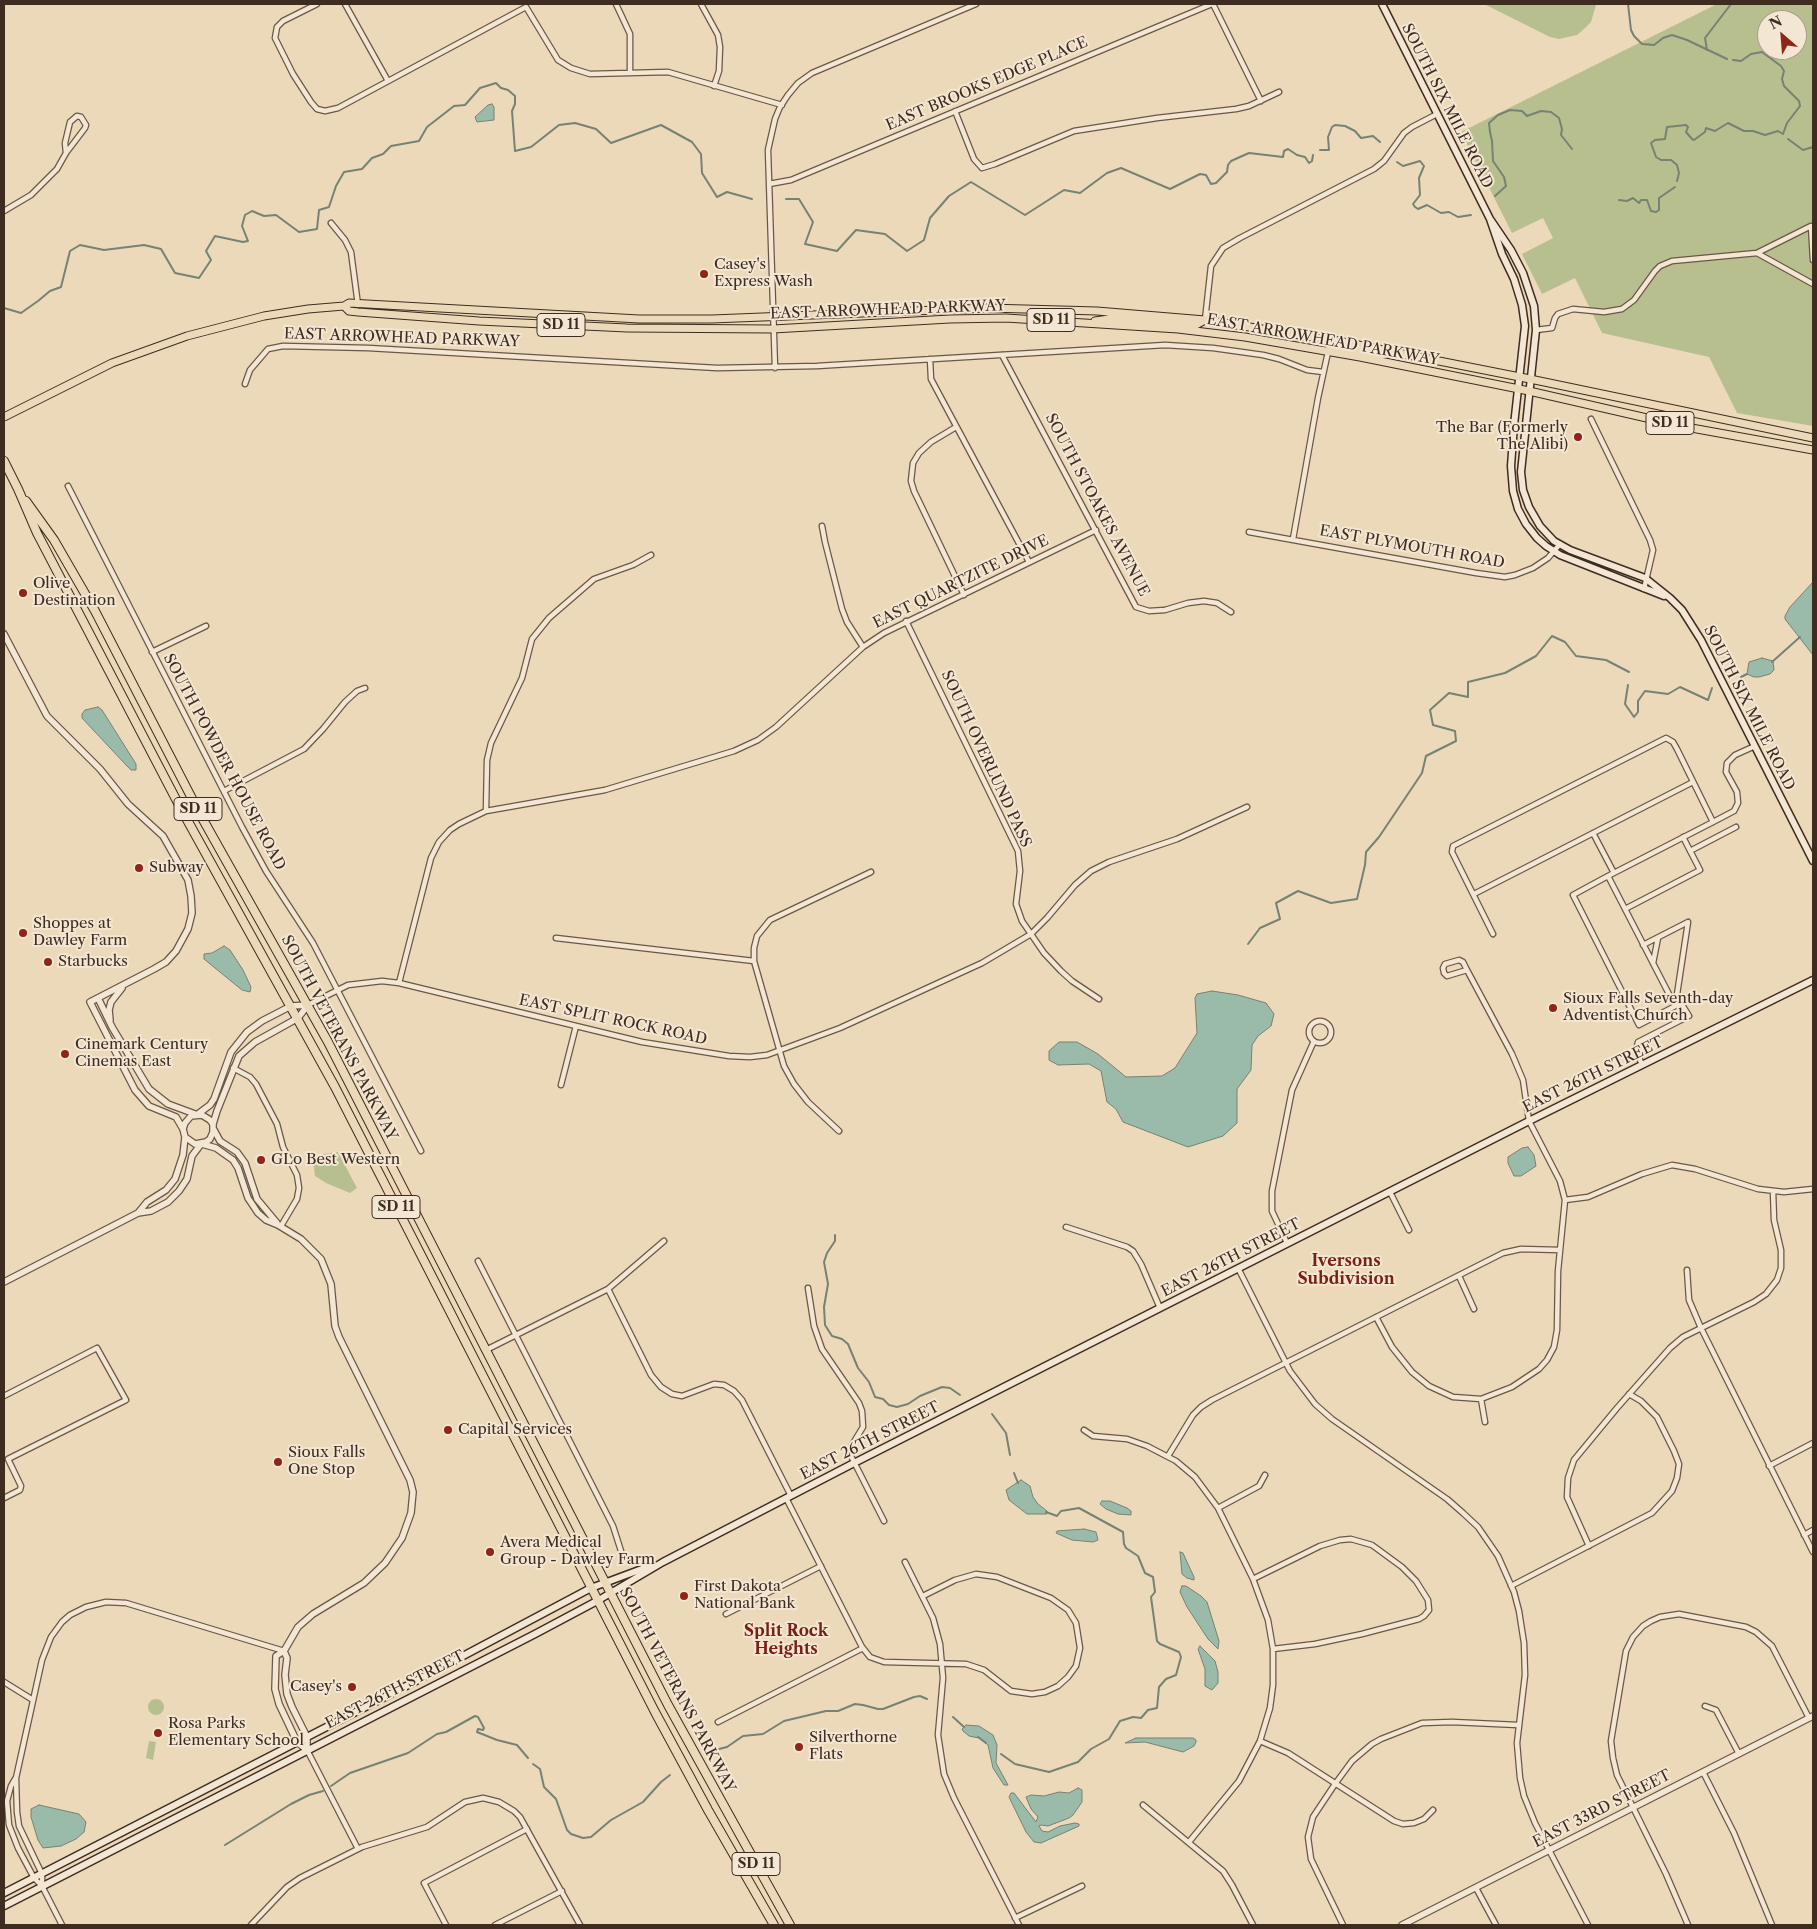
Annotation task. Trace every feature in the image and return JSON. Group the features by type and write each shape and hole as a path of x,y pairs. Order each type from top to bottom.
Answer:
{"highway":[{"name":"SOUTH VETERANS PARKWAY","path":"4,461 37,533 180,807 298,1018 363,1142 671,1743 774,1925"},
{"name":"SOUTH VETERANS PARKWAY","path":"18,489 54,540 95,610 201,816 308,1005 694,1755 790,1925"}],"main road":[{"name":"SOUTH SIX MILE ROAD","path":"1382,4 1490,219 1502,254 1514,279 1522,305 1525,326 1511,466 1513,491 1518,509 1536,538 1554,551 1670,598"},
{"name":"SOUTH SIX MILE ROAD","path":"1490,219 1512,250 1532,296 1536,330 1521,472 1523,490 1529,507 1540,526 1554,541 1645,578 1682,610 1694,627 1813,861"},
{"name":"EAST ARROWHEAD PARKWAY","path":"4,418 112,363 187,336 264,316 344,306 349,303 615,318 712,319 988,308 1097,311 1205,320 1338,341 1813,438"},
{"name":"EAST ARROWHEAD PARKWAY","path":"344,306 349,310 358,312 599,327 773,329 950,319 1006,318 1204,332 1245,337 1328,352 1529,391 1686,427 1813,450"},
{"path":"1085,323 1116,318 1196,325 1205,320"},
{"path":"1328,352 1330,347 1336,346 1377,355 1399,353"},
{"name":"EAST 26TH STREET","path":"4,1906 597,1601 663,1562 854,1463 1529,1121 1813,980"},
{"name":"EAST 26TH STREET","path":"4,1893 298,1742 591,1588 663,1562"}],"street":[{"path":"317,4 283,21 277,27 275,38 293,74 311,102 317,109 325,111 338,108 526,7 558,60 570,68 590,74 668,72 782,105"},
{"path":"346,4 388,81"},
{"path":"616,4 630,34 630,72"},
{"path":"701,4 718,35 720,47 719,71 714,86"},
{"path":"775,368 768,150 775,119 782,105 798,84 812,73 976,4"},
{"path":"1213,4 1261,101"},
{"name":"EAST BROOKS EDGE PLACE","path":"769,184 790,180 1213,4"},
{"path":"955,111 974,159 982,168 996,164 1074,131 1157,118 1236,109 1261,101 1279,92"},
{"path":"1205,320 1211,266 1223,248 1374,169 1384,161 1404,133 1437,114"},
{"path":"4,211 38,189 57,169 66,153 85,128 86,124 81,117 77,116 70,122 66,153"},
{"path":"331,223 345,240 350,252 358,312"},
{"path":"1536,330 1552,328 1558,314 1573,309 1604,312 1622,309 1634,300 1660,266 1672,261 1757,253 1811,226 1813,260"},
{"path":"1757,253 1813,284"},
{"name":"EAST ARROWHEAD PARKWAY","path":"245,384 250,370 268,349 283,346 368,348 668,366 775,368 1165,345 1197,346 1263,355 1307,370 1323,372"},
{"path":"1293,539 1328,352"},
{"name":"SOUTH STOAKES AVENUE","path":"1002,354 1136,607 1149,611 1166,610 1188,603 1204,601 1217,603 1231,612"},
{"path":"930,359 931,379 1030,562"},
{"path":"1591,419 1650,540 1653,550 1644,589"},
{"path":"956,427 927,445 919,453 913,463 910,481 964,595"},
{"name":"SOUTH POWDER HOUSE ROAD","path":"68,486 262,864 313,943 421,1151"},
{"path":"822,526 826,550 842,609 847,622 863,647"},
{"name":"EAST QUARTZITE DRIVE","path":"399,983 427,870 435,849 450,830 468,818 486,811 606,790 734,751 758,740 776,727 863,647 884,633 1096,530"},
{"name":"EAST PLYMOUTH ROAD","path":"1250,532 1505,577 1533,568 1548,558 1560,544"},
{"path":"486,811 487,760 491,743 522,678 532,640 549,618 599,577 633,565 651,555"},
{"name":"SOUTH OVERLUND PASS","path":"906,621 1018,851 1020,871 1016,904 1022,921 1044,953 1061,971 1072,981 1099,999"},
{"path":"152,652 206,626"},
{"path":"4,634 47,716 100,769 128,804 163,836 188,880 192,913 188,929 181,943 166,962 90,1002 135,1090 149,1106 176,1117 185,1137 183,1155 176,1179 166,1190 147,1202 138,1213"},
{"path":"224,791 304,749 345,702 357,691 364,688"},
{"path":"1493,934 1452,852 1453,846 1468,838 1666,738 1673,742 1677,749 1713,822"},
{"path":"1681,1003 1640,1025 1573,895 1734,811 1738,802 1737,792 1726,772 1727,763 1735,755 1756,746"},
{"path":"1474,894 1693,782"},
{"name":"EAST SPLIT ROCK ROAD","path":"298,1018 308,1005 338,990 365,982 382,981 399,983 642,1042 729,1056 758,1057 779,1052 840,1028 961,973 1002,952 1031,934 1075,885 1091,872 1109,862 1177,839 1247,808"},
{"path":"1690,851 1736,827"},
{"path":"1593,833 1614,873"},
{"path":"1625,909 1700,870 1683,837"},
{"path":"839,1131 808,1102 793,1081 779,1052 754,961 757,936 770,920 871,872"},
{"path":"1608,876 1671,998 1681,1003 1689,1016 1638,1042 1636,1050 1642,1065"},
{"path":"1643,945 1688,922 1676,1000"},
{"path":"556,938 754,961"},
{"path":"1653,963 1658,938"},
{"path":"1376,1317 1397,1355 1423,1382 1446,1395 1467,1399 1481,1398 1503,1392 1526,1379 1539,1368 1552,1352 1556,1338 1560,1250 1565,1200 1560,1181 1552,1170 1529,1121 1520,1070 1463,962 1459,960 1445,964 1443,968 1447,976 1467,970"},
{"path":"112,1026 109,1015 111,1002 116,993 129,982"},
{"path":"98,998 146,1085 153,1093 174,1107 207,1117 220,1141 237,1152 245,1163 257,1199 279,1225"},
{"path":"183,1129 187,1119 210,1105 214,1099 228,1059 241,1038 257,1024 291,1006 308,1005"},
{"path":"4,1282 138,1213 151,1211 179,1192 187,1179 192,1156 202,1144 210,1139 233,1068 239,1056 249,1046 298,1018"},
{"path":"1320,1021 1327,1024 1331,1031 1329,1038 1322,1043 1314,1042 1308,1033 1310,1026 1320,1021"},
{"path":"561,1085 576,1026"},
{"path":"1287,1243 1272,1211 1272,1191 1292,1090 1314,1042"},
{"path":"233,1068 250,1076 256,1084 277,1124 283,1147 297,1175 299,1188 296,1200 279,1225"},
{"path":"185,1137 191,1143 216,1148 233,1160 252,1205 266,1220 279,1225 309,1246 326,1268 331,1284 334,1320 339,1337 410,1480 413,1492 411,1514 402,1538 385,1563 364,1583 298,1627 284,1650 276,1656 275,1688 282,1712 298,1742 307,1750 358,1849"},
{"path":"1565,1200 1588,1197 1642,1174 1672,1165 1708,1173 1758,1189 1773,1191 1813,1189"},
{"path":"1589,1546 1568,1497 1569,1473 1580,1451 1670,1348 1683,1337 1754,1302 1766,1294 1777,1280 1781,1268 1781,1250 1774,1220 1773,1191"},
{"path":"1390,1192 1409,1230"},
{"path":"1066,1227 1127,1247 1133,1251 1141,1264 1160,1308"},
{"path":"486,1350 608,1289 664,1241"},
{"path":"1168,1456 1188,1421 1201,1407 1511,1250 1540,1248 1560,1250"},
{"path":"478,1261 613,1526 620,1551"},
{"path":"1238,1268 1286,1363 1315,1404 1332,1420 1447,1499 1478,1526 1498,1556 1519,1611 1525,1653 1524,1694 1518,1725 1518,1751 1524,1796 1549,1850 1588,1925"},
{"path":"1686,1270 1689,1300 1701,1328 1813,1552"},
{"path":"1458,1276 1474,1309"},
{"path":"808,1288 814,1326 822,1349 859,1403 862,1411 864,1428 850,1451 854,1463 884,1521"},
{"path":"608,1289 651,1375 661,1387 672,1394 682,1396 714,1384 724,1385 734,1391 742,1400 821,1566 870,1658 878,1661 966,1664 979,1667 1015,1692 1032,1694 1045,1692 1063,1682 1076,1666 1080,1648 1080,1634 1072,1615 1058,1602 990,1575 976,1574 962,1577 923,1596"},
{"path":"4,1396 97,1348 126,1400 8,1460 21,1486 20,1490 4,1498"},
{"path":"1511,1586 1652,1513 1672,1491 1677,1478 1678,1464 1657,1417 1649,1408 1630,1394"},
{"path":"1481,1398 1485,1422"},
{"path":"1084,1430 1093,1436 1138,1442 1168,1456 1195,1477 1218,1508 1266,1610 1273,1648 1272,1696 1268,1719 1260,1741 1239,1781 1190,1842"},
{"path":"1769,1466 1813,1443"},
{"path":"1218,1508 1259,1486 1265,1475"},
{"path":"1804,1535 1813,1530"},
{"path":"1253,1579 1326,1544 1352,1539 1372,1545 1402,1567 1420,1586 1428,1600 1429,1610 1419,1619 1344,1638 1273,1648"},
{"path":"905,1562 936,1626 943,1663 938,1736 944,1774 954,1798 1019,1925"},
{"path":"726,1614 821,1566"},
{"path":"42,1886 42,1874 21,1832 16,1803 16,1778 42,1660 53,1634 70,1615 86,1607 101,1603 118,1602 132,1604 284,1650"},
{"path":"1688,1925 1666,1874 1617,1775 1610,1741 1626,1651 1632,1637 1651,1620 1660,1616 1679,1614 1746,1627 1765,1638 1775,1651 1811,1717"},
{"path":"718,1722 863,1648"},
{"path":"284,1650 286,1658 285,1682 289,1700 307,1737 307,1750"},
{"path":"4,1682 33,1700"},
{"path":"1705,1706 1716,1710 1739,1754"},
{"name":"EAST 33RD STREET","path":"1402,1925 1811,1717"},
{"path":"1343,1925 1314,1867 1308,1848 1308,1831 1313,1817 1352,1761 1372,1744 1411,1726 1436,1722 1518,1725"},
{"path":"1260,1741 1288,1753 1394,1821 1403,1824 1424,1819 1433,1810"},
{"path":"1703,1772 1734,1833 1772,1925"},
{"path":"16,1778 5,1803 13,1836 34,1878 42,1886 62,1925"},
{"path":"251,1925 274,1899 293,1882 358,1849 427,1827 465,1802 483,1798 492,1799 507,1806 520,1817 580,1925"},
{"path":"5,1803 16,1803"},
{"path":"1143,1805 1217,1866 1227,1877 1253,1925"},
{"path":"446,1925 424,1883 527,1829"},
{"path":"1015,1918 1082,1886"},
{"path":"1476,1888 1496,1925"},
{"path":"495,1925 562,1891"}],"shaded area":[{"path":"1484,4 1596,5 1591,22 1584,29 1577,35 1559,39 1550,37"},
{"path":"1717,4 1813,4 1813,426 1737,413 1709,357 1602,333 1575,278 1542,294 1522,254 1553,238 1543,218 1512,233 1461,132"},
{"path":"492,104 494,107 494,120 477,122 475,117 488,105"},
{"path":"1813,582 1813,655 1785,619 1785,616 1790,607"},
{"path":"1762,658 1773,661 1774,670 1770,674 1759,677 1747,674 1749,662"},
{"path":"98,707 102,710 136,764 136,770 131,770 82,718 85,710"},
{"path":"224,946 230,950 243,970 251,987 250,992 242,990 204,959 204,954 212,953"},
{"path":"1212,991 1238,995 1266,1003 1274,1014 1271,1026 1258,1036 1252,1045 1251,1070 1237,1089 1237,1123 1223,1136 1188,1147 1123,1122 1116,1109 1107,1102 1101,1071 1089,1064 1058,1065 1049,1060 1049,1051 1059,1042 1077,1042 1098,1054 1126,1077 1162,1076 1175,1068 1197,1033 1195,998 1197,994"},
{"path":"1528,1147 1534,1155 1536,1166 1521,1176 1514,1176 1508,1163 1508,1157 1522,1148"},
{"path":"338,1152 357,1188 350,1193 315,1176 313,1161 324,1154"},
{"path":"1021,1480 1030,1486 1033,1497 1047,1511 1047,1514 1027,1514 1009,1500 1006,1490"},
{"path":"1102,1501 1110,1501 1127,1508 1131,1511 1131,1515 1118,1514 1106,1509 1100,1504"},
{"path":"1084,1529 1096,1532 1098,1540 1093,1542 1072,1540 1056,1533 1057,1531"},
{"path":"1180,1552 1183,1553 1194,1580 1182,1574"},
{"path":"1182,1586 1186,1586 1207,1602 1219,1641 1218,1649 1208,1639 1187,1607 1180,1592"},
{"path":"1200,1646 1215,1661 1218,1672 1218,1683 1212,1690 1205,1686 1205,1669 1198,1649"},
{"path":"153,1699 159,1699 164,1704 162,1713 153,1715 148,1710 148,1704"},
{"path":"966,1725 979,1726 993,1735 997,1745 996,1763 1008,1785 1004,1785 993,1768 988,1745 979,1738 969,1736 963,1731 962,1729"},
{"path":"1136,1738 1193,1738 1196,1742 1194,1746 1183,1752 1145,1742 1125,1743"},
{"path":"149,1741 156,1742 153,1760 146,1758"},
{"path":"1078,1788 1082,1790 1082,1802 1073,1815 1048,1826 1039,1826 1042,1831 1048,1832 1060,1826 1075,1823 1079,1824 1079,1826 1041,1843 1034,1842 1026,1832 1009,1797 1011,1793 1014,1793 1036,1822 1038,1817 1031,1809 1026,1797 1031,1795 1044,1796 1059,1792 1069,1793"},
{"path":"39,1805 79,1814 86,1822 84,1832 76,1839 61,1846 43,1848 38,1840 31,1817 31,1809"}],"waterway":[{"path":"1628,4 1631,30 1642,44 1654,45 1663,38 1672,35 1727,59"},
{"path":"1707,50 1705,38 1731,4"},
{"path":"1677,181 1679,173 1677,165 1671,160 1661,160 1656,157 1651,143 1655,140 1665,139 1667,127 1686,125 1688,127 1686,132 1694,140 1705,132 1706,128 1715,131 1728,123 1744,131 1753,131 1765,135 1778,131 1783,134 1787,123 1800,106 1799,101 1784,86 1782,79 1784,71 1781,66 1762,52 1751,54 1741,61 1733,60"},
{"path":"4,308 21,313 50,291 61,287 70,251 80,245 104,250 144,245 161,249 175,273 199,278 211,260 206,251 215,236 243,242 248,241 242,226 245,215 252,211 264,216 276,215 299,232 317,229 319,210 329,207 336,186 344,172 362,169 372,158 383,154 391,146 419,141 427,127 454,106 465,105 480,88 496,83 515,96 515,104 512,111 515,151 531,147 559,125 575,123 596,129 611,143 661,125 692,142 701,154 702,173 717,197 727,192 752,199"},
{"path":"1495,196 1506,186 1504,177 1493,161 1489,123 1498,115 1510,110 1522,111 1527,116 1541,111 1551,112 1559,118 1562,129 1561,135 1572,149"},
{"path":"1320,150 1329,150 1328,137 1332,127 1335,125 1345,126 1355,131 1361,138 1373,136 1380,142"},
{"path":"1788,139 1803,150 1813,147"},
{"path":"786,199 799,199 813,222 805,244 837,251 856,230 885,234 907,251 924,240 930,218 949,196 971,182 1025,215 1064,190 1080,193 1107,173 1121,168 1170,189 1200,174 1206,175 1211,184 1216,183 1227,172 1231,161 1249,153 1283,157 1284,151 1288,149 1297,155 1305,157 1309,163 1312,161 1313,155"},
{"path":"1397,162 1403,166 1420,161 1424,166 1419,178 1420,195 1413,204 1415,207 1418,209 1427,205 1441,213 1449,212 1458,217 1471,215"},
{"path":"1619,200 1627,201 1633,198 1639,203 1641,200 1647,200 1651,211 1656,212 1659,210 1659,198 1675,187"},
{"path":"1248,944 1260,928 1280,919 1276,903 1298,891 1331,903 1357,899 1366,852 1379,837 1422,773 1426,756 1456,741 1455,731 1433,725 1430,710 1449,693 1468,697 1468,682 1505,673 1536,656 1552,636 1565,642 1576,656 1606,660 1629,672"},
{"path":"1772,662 1800,637"},
{"path":"1741,677 1747,674"},
{"path":"1628,685 1625,704 1634,717 1638,712 1638,701 1645,691 1668,694 1680,687 1708,700 1712,688"},
{"path":"835,1235 835,1241 827,1253 824,1262 828,1284 824,1307 825,1325 832,1336 842,1339 848,1344 858,1368 869,1382 875,1397 897,1407 908,1404 920,1396 942,1387 950,1388 960,1395"},
{"path":"992,1414 1006,1433 1010,1455"},
{"path":"1014,1473 1018,1483"},
{"path":"1001,1754 1015,1764 1049,1772 1078,1762 1091,1749 1109,1739 1120,1721 1133,1717 1141,1718 1148,1710 1157,1708 1159,1687 1166,1679 1176,1675 1181,1657 1179,1652 1157,1641 1151,1597 1155,1592 1153,1577 1145,1573 1138,1556 1126,1548 1123,1532 1079,1508 1061,1511 1057,1516 1046,1512"},
{"path":"715,1750 727,1747 743,1736 763,1734 784,1721 826,1711 838,1711 855,1704 883,1709 914,1697 920,1696 927,1699"},
{"path":"331,1786 350,1773 408,1753 437,1734 446,1732 475,1716 478,1717 484,1728 483,1730 478,1729 477,1732 517,1745 528,1758"},
{"path":"953,1717 964,1727"},
{"path":"978,1737 986,1743"},
{"path":"533,1764 540,1769 544,1787 556,1799 567,1830 571,1834 583,1838 591,1837 611,1820 643,1802 670,1775"},
{"path":"225,1845 291,1804 309,1795 323,1791"}],"place":[{"name":"Casey's Express Wash","path":"704,274"},
{"name":"The Bar (Formerly The Alibi)","path":"1578,437"},
{"name":"Olive Destination","path":"23,593"},
{"name":"Subway","path":"139,868"},
{"name":"Shoppes at Dawley Farm","path":"23,933"},
{"name":"Starbucks","path":"48,962"},
{"name":"Sioux Falls Seventh-day Adventist Church","path":"1553,1008"},
{"name":"Cinemark Century Cinemas East","path":"65,1054"},
{"name":"GLo Best Western","path":"261,1160"},
{"name":"Capital Services","path":"448,1430"},
{"name":"Sioux Falls One Stop","path":"278,1462"},
{"name":"Avera Medical Group - Dawley Farm","path":"490,1552"},
{"name":"First Dakota National Bank","path":"684,1596"},
{"name":"Casey's","path":"352,1687"},
{"name":"Rosa Parks Elementary School","path":"158,1733"},
{"name":"Silverthorne Flats","path":"799,1747"}],"district":[{"name":"Iversons Subdivision","path":"1346,1270"},
{"name":"Split Rock Heights","path":"786,1640"}]}
